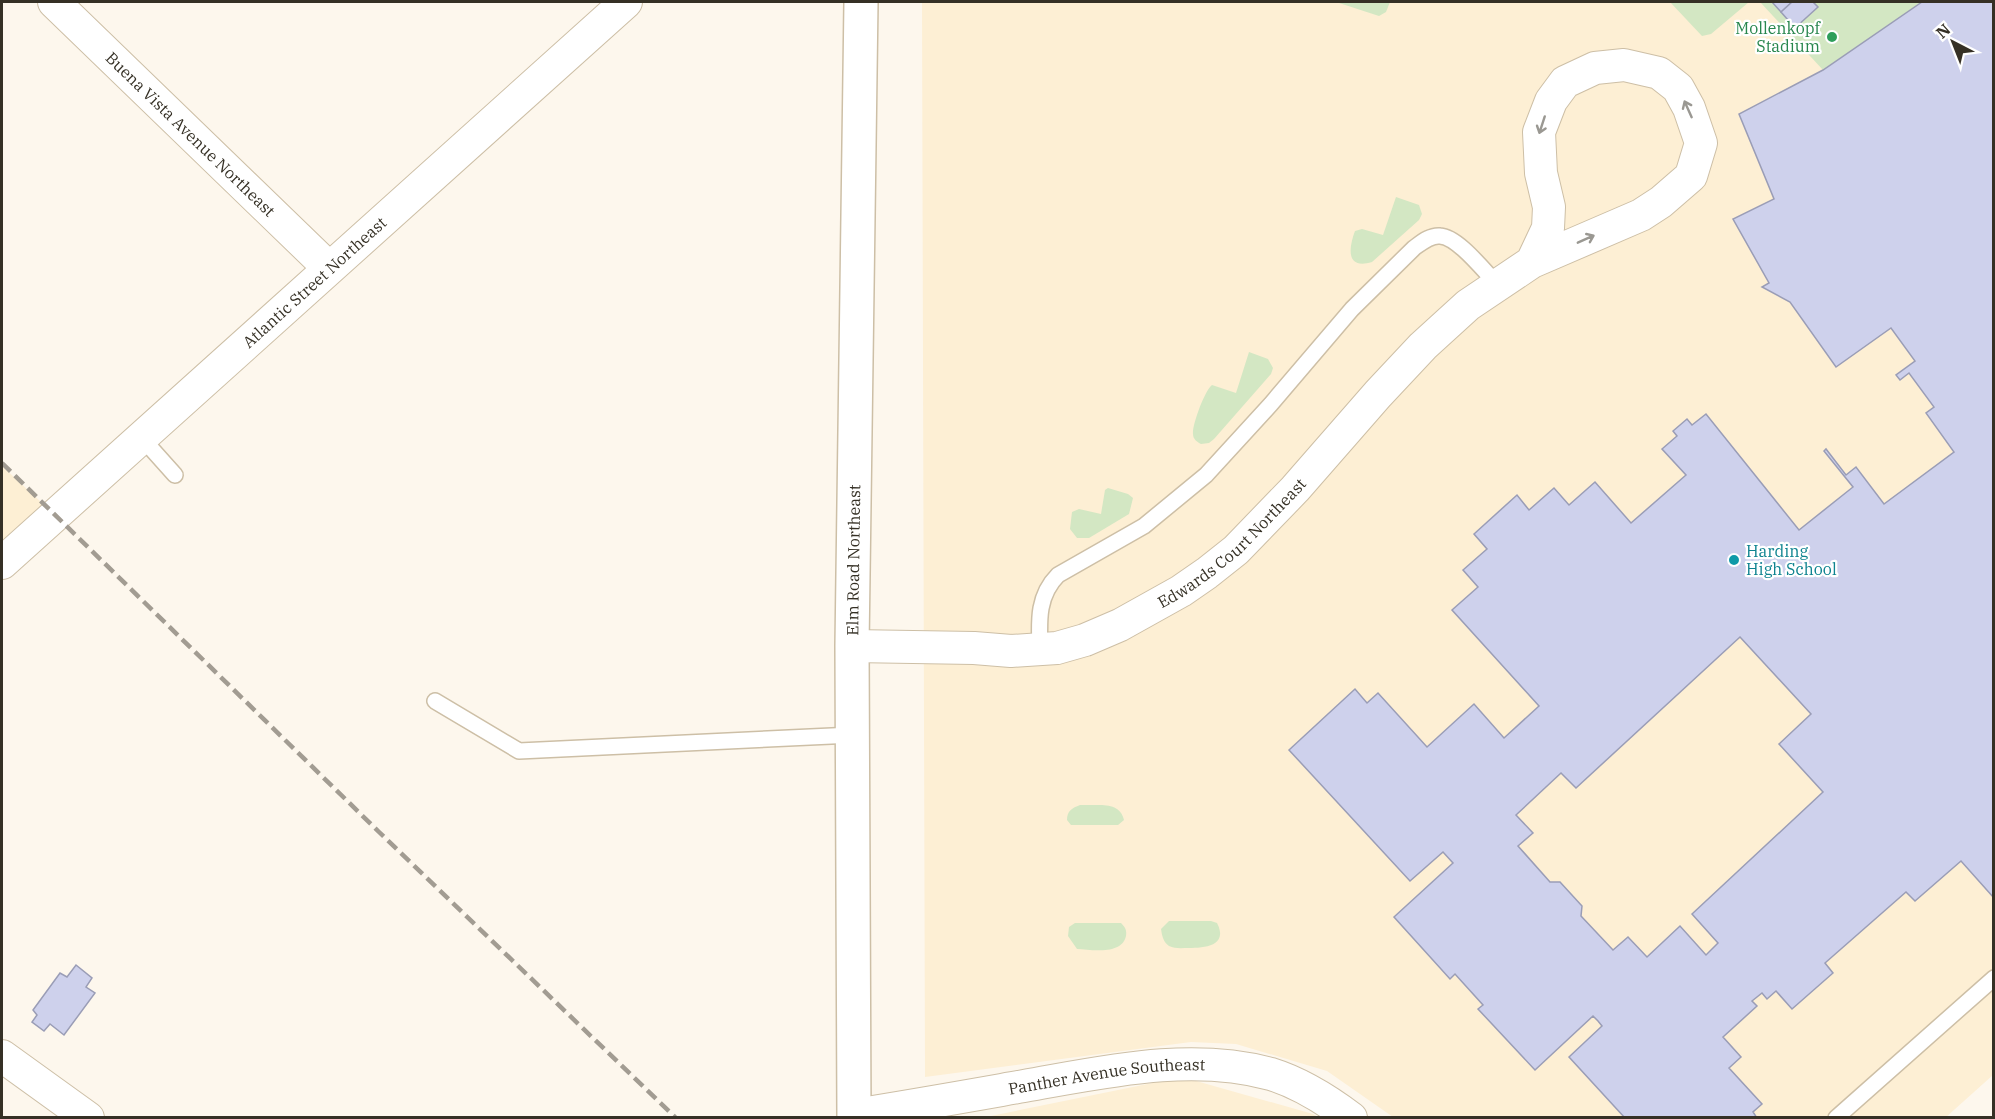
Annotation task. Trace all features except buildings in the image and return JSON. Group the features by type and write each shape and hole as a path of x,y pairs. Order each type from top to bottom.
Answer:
{"main road":[{"name":"Elm Road Northeast","path":"854,1116 852,645 861,2"}],"street":[{"name":"Buena Vista Avenue Northeast","path":"54,2 329,268"},
{"name":"Atlantic Street Northeast","path":"2,562 626,2"},
{"name":"Edwards Court Northeast","path":"852,645 1011,651 1057,648 1120,626 1181,591 1236,550 1295,489 1423,346 1468,305 1532,262 1641,215 1661,202 1691,176 1701,143 1689,108 1678,88 1659,73 1624,65 1595,68 1565,82 1551,101 1539,132 1540,173 1549,207 1548,228 1532,262"},
{"path":"2,1056 88,1118"},
{"name":"Panther Avenue Southeast","path":"854,1116 1056,1080 1185,1063 1230,1067 1271,1075 1302,1087 1351,1118"}],"lane":[{"path":"1040,649 1041,605 1050,583 1058,575 1144,526 1206,475 1271,404 1352,309 1414,248 1425,240 1437,236 1446,237 1461,248 1497,284"},
{"path":"141,437 175,475"},
{"path":"435,701 519,752 853,735"},
{"path":"1836,1118 1994,978"}],"shaded area":[{"path":"922,2 1993,2 1993,1075 1945,1118 1393,1117 1327,1071 1236,1044 1191,1042 925,1077"},
{"path":"2,466 55,515 2,562"},
{"path":"1182,1077 1318,1117 981,1118"}],"green space":[{"path":"1336,2 1390,2 1386,12 1379,16"},
{"name":"Mollenkopf Stadium","path":"1670,2 1749,2 1711,34 1702,36"},
{"name":"Mollenkopf Stadium","path":"1760,2 1922,2 1823,70"},
{"path":"1396,197 1419,205 1422,214 1419,220 1372,262 1357,263 1351,255 1351,244 1355,231 1362,229 1383,235"},
{"path":"1249,352 1268,359 1273,368 1271,374 1214,439 1209,443 1201,444 1194,437 1193,430 1209,388 1212,385 1236,393"},
{"path":"1108,488 1128,494 1133,498 1129,514 1089,538 1077,538 1070,529 1072,512 1079,509 1101,514 1105,490"},
{"path":"1080,805 1113,807 1118,809 1124,820 1118,825 1071,825 1067,820 1068,814"},
{"path":"1169,921 1217,923 1220,937 1208,946 1174,948 1169,946 1163,938 1161,929"},
{"path":"1075,923 1121,923 1126,936 1119,946 1113,949 1077,949 1068,936 1069,927"}],"railway":[{"path":"2,463 379,832 676,1118"}],"place":[{"name":"Mollenkopf Stadium","path":"1832,37"},
{"name":"Harding High School","path":"1734,560"}]}
